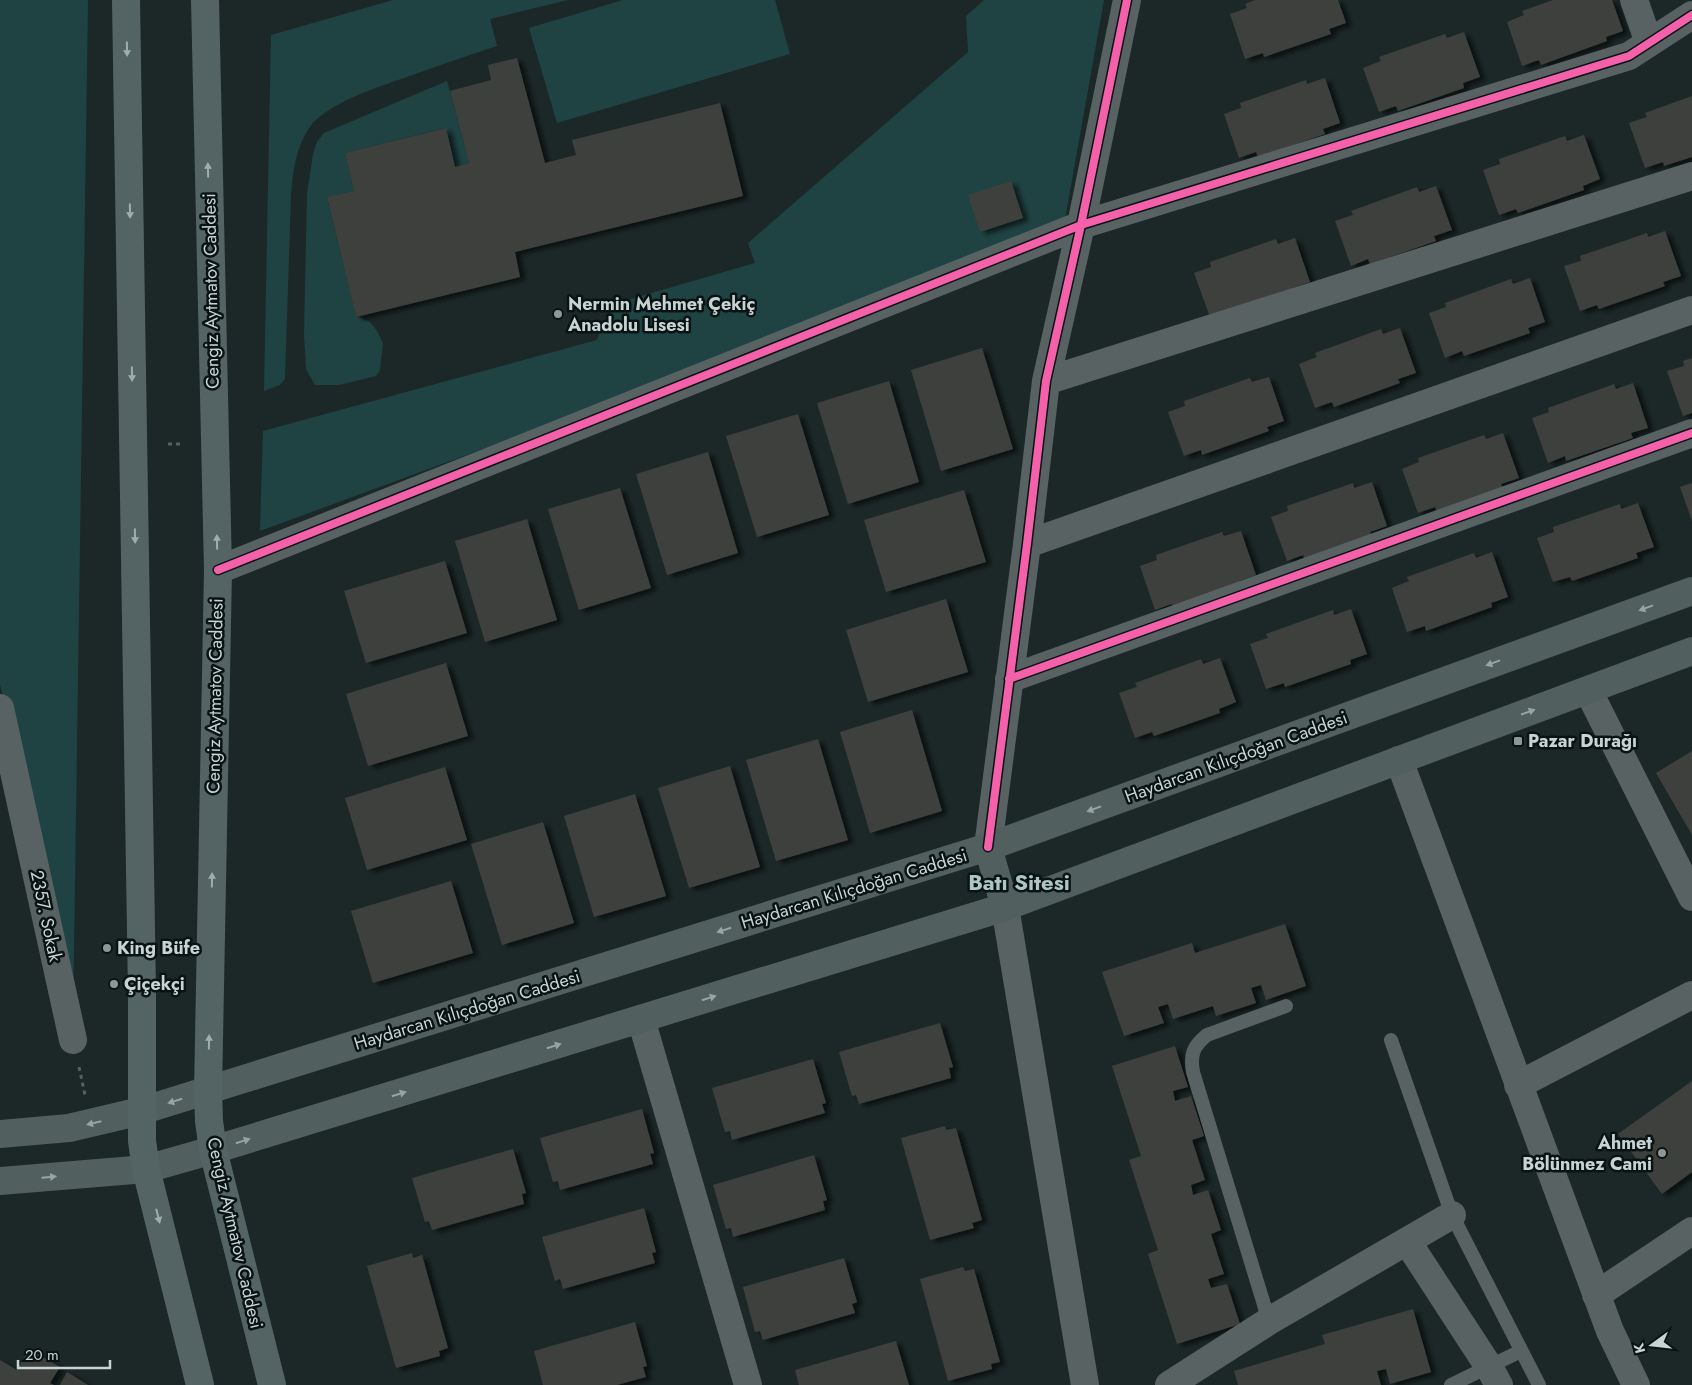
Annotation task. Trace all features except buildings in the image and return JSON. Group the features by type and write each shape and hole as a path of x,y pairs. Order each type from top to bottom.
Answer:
{"main road":[{"path":"126,0 142,984 142,1140 146,1169 200,1385"},
{"name":"Cengiz Aytmatov Caddesi","path":"204,0 218,570 208,1091 213,1150 272,1385"},
{"name":"Haydarcan Kılıçdoğan Caddesi","path":"0,1134 69,1128 141,1111 988,847 1692,591"},
{"path":"0,1182 146,1169 1005,907 1692,651"},
{"path":"988,847 1005,907"}],"street":[{"path":"988,847 1046,381 1082,225 1127,0"},
{"path":"1634,0 1649,43"},
{"path":"218,570 1082,225 1629,56 1692,15"},
{"path":"1046,381 1692,176"},
{"path":"1027,544 1692,310"},
{"path":"1009,679 1692,433"},
{"path":"1588,690 1692,897"},
{"name":"2357. Sokak","path":"0,708 73,1040"},
{"path":"1399,760 1610,1332 1636,1385"},
{"path":"1005,907 1085,1385"},
{"path":"1518,1084 1692,995"},
{"path":"642,1019 748,1385"},
{"path":"1169,1385 1269,1321 1452,1214"},
{"path":"1596,1295 1692,1231"},
{"path":"1406,1241 1494,1376"}],"lane":[{"path":"1269,1321 1191,1061 1195,1047 1207,1036 1286,1006"},
{"path":"1390,1040 1452,1214 1539,1385"},
{"path":"1451,1385 1494,1376 1521,1351"}],"path":[{"path":"168,444 183,444"},
{"path":"73,1040 91,1124"}],"shaded area":[{"path":"0,0 88,0 73,1016 0,684"},
{"path":"393,0 568,0 490,19 497,46 360,94 330,109 309,128 298,151 291,194 285,379 280,385 264,391 271,35"},
{"path":"623,0 775,0 790,54 557,123 529,28"},
{"path":"984,0 1104,0 1062,236 260,531 263,431 597,340 607,318 624,301 755,263 748,243 968,52 966,16"},
{"path":"447,81 469,163 455,167 445,128 345,153 354,191 327,198 356,316 370,322 383,343 380,370 376,376 339,385 315,385 306,369 304,335 307,194 313,154 317,142 324,133"}],"cycle path":[{"path":"988,847 1046,381 1081,225 1127,0"},
{"path":"218,570 1081,225 1629,56 1692,15"},
{"path":"1009,679 1692,433"}],"place":[{"name":"Nermin Mehmet Çekiç Anadolu Lisesi","path":"558,314"},
{"name":"Pazar Durağı","path":"1518,741"},
{"name":"King Büfe","path":"107,948"},
{"name":"Çiçekçi","path":"114,984"},
{"name":"Ahmet Bölünmez Cami","path":"1662,1153"}],"district":[{"name":"Batı Sitesi","path":"1019,882"}]}
